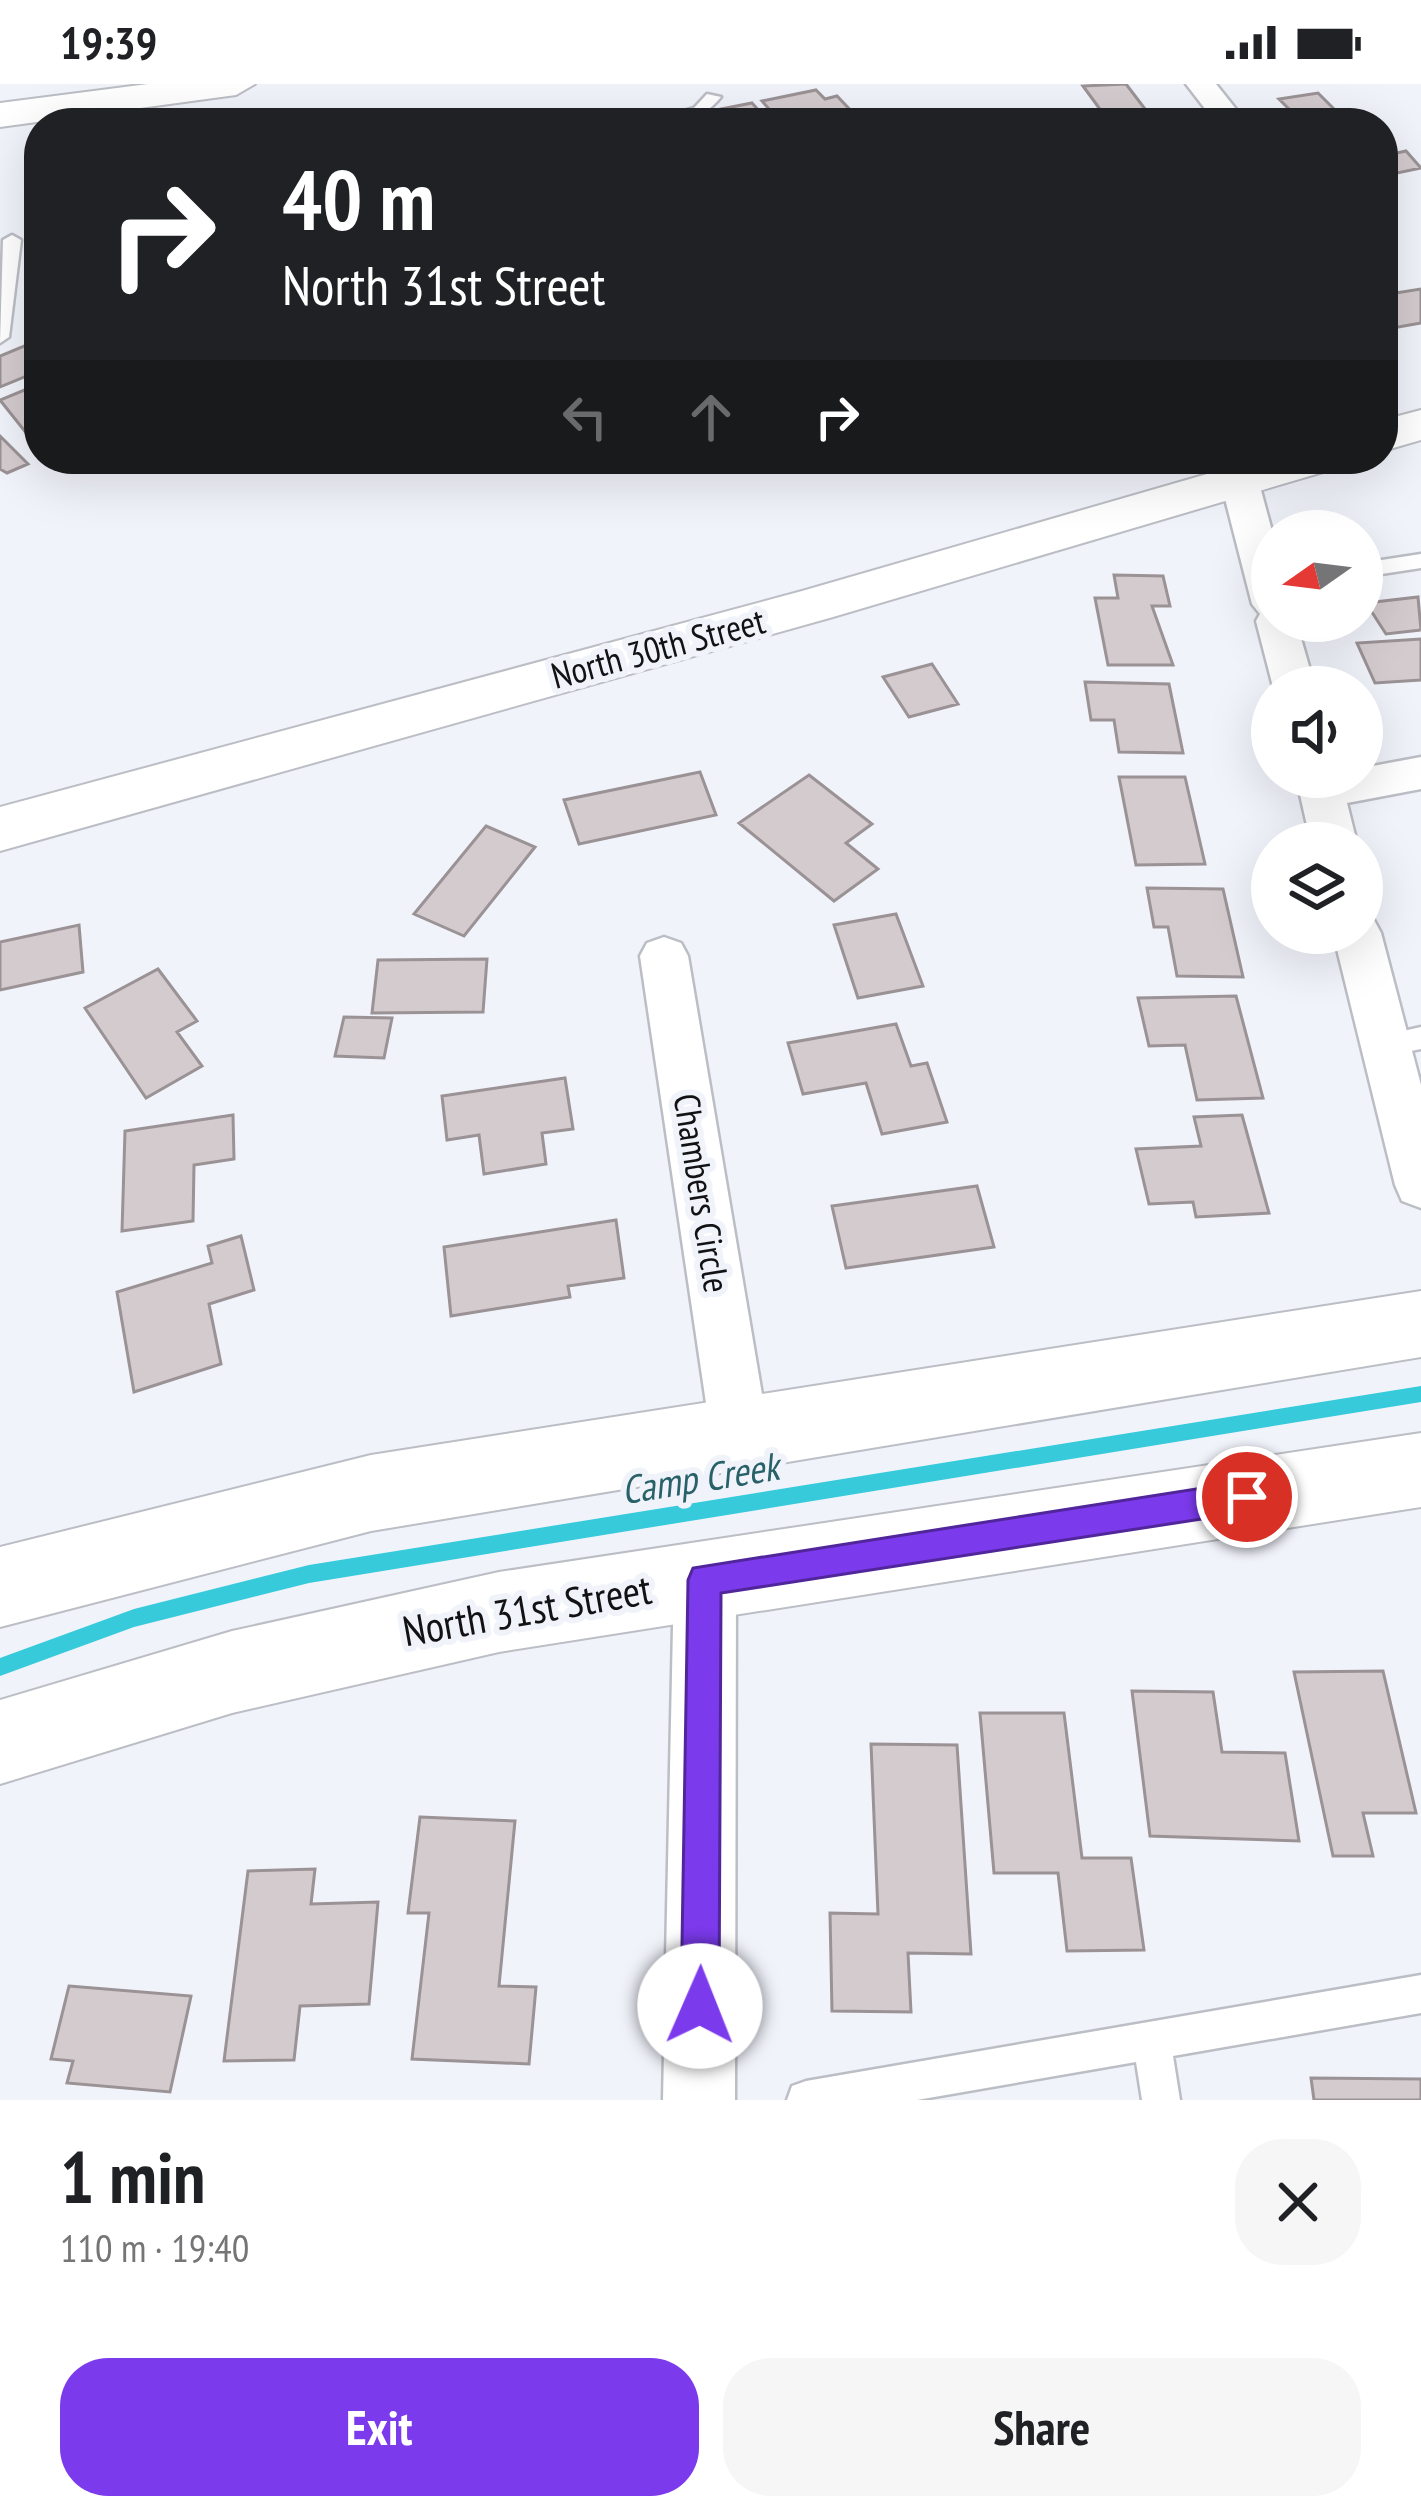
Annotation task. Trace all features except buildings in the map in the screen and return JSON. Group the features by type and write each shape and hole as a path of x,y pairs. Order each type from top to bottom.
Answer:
{"main road":[{"path":"53,108 236,84"},
{"name":"North 30th Street","path":"0,829 1267,474"},
{"path":"0,1585 371,1493 739,1430 1421,1324"},
{"name":"North 31st Street","path":"0,1742 190,1684 363,1640 705,1580 1421,1470"}],"street":[{"path":"1201,84 1220,108"},
{"path":"1240,483 1251,523"},
{"path":"1383,777 1421,773"},
{"path":"1366,954 1403,1042 1421,1185"},
{"name":"Chambers Circle","path":"664,956 739,1430"},
{"path":"699,2100 705,1580"}],"lane":[{"path":"709,108 713,97"},
{"path":"0,338 6,240"},
{"path":"1383,567 1421,561"},
{"path":"806,2100 1421,1994"},
{"path":"1152,2042 1161,2100"}],"waterway":[{"name":"Camp Creek","path":"0,1667 134,1618 309,1574 1421,1394"}],"route":[{"path":"700,2006 705,1580 1247,1497"}]}
